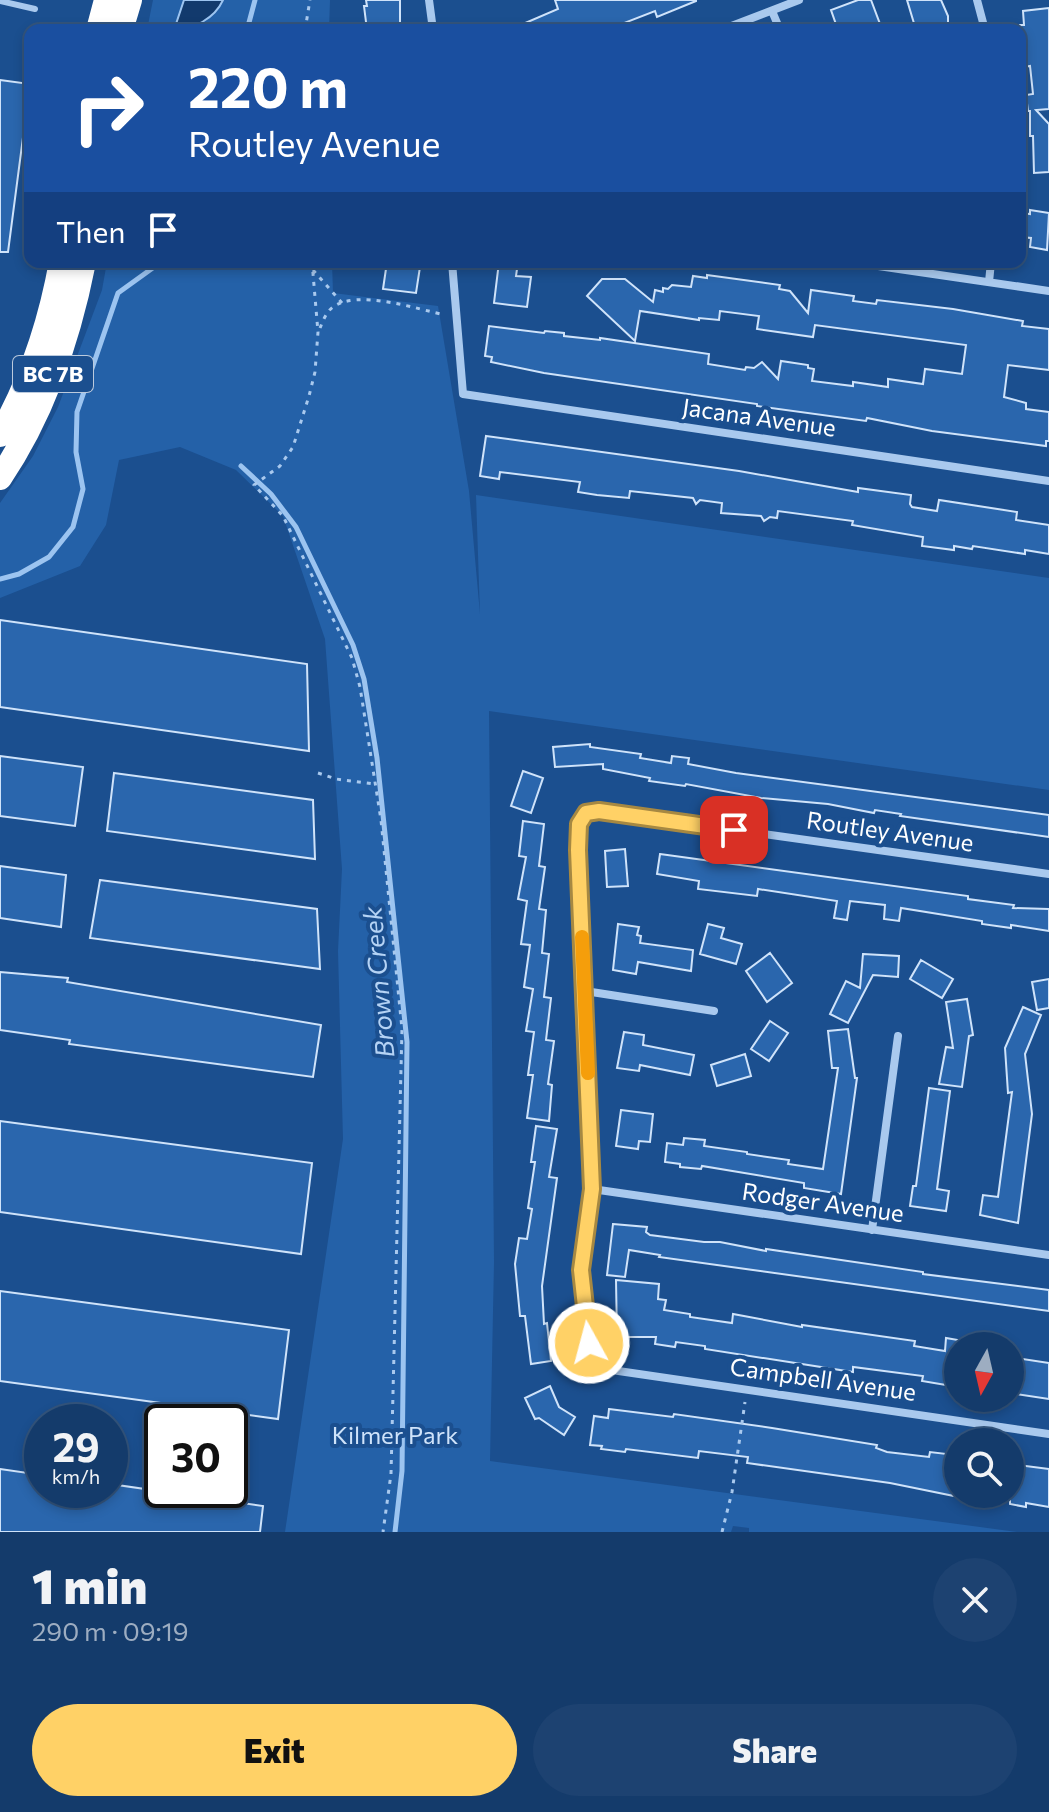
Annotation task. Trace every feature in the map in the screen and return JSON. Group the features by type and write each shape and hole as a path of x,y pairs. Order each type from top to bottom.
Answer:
{"highway":[{"path":"100,24 106,0"},
{"path":"123,24 130,0"},
{"name":"BC 7B","path":"0,435 25,389 38,354 60,268"},
{"name":"BC 7B","path":"0,478 43,401 75,306 83,268"}],"street":[{"path":"429,0 432,24"},
{"path":"737,24 799,0"},
{"path":"977,0 983,24"},
{"path":"772,11 777,24"},
{"path":"452,268 456,317"},
{"path":"892,268 1049,291"},
{"path":"989,282 990,268"},
{"name":"Jacana Avenue","path":"456,317 463,394 1049,481"},
{"name":"Routley Avenue","path":"585,991 577,835 583,815 595,811 1049,874"},
{"path":"592,1189 585,991 714,1011"},
{"path":"872,1230 898,1036"},
{"name":"Rodger Avenue","path":"592,1189 1049,1255"},
{"name":"Campbell Avenue","path":"592,1189 581,1270 591,1367 1049,1434"}],"lane":[{"path":"0,1 35,9"}],"path":[{"path":"306,24 310,0"},
{"path":"312,270 342,303"},
{"path":"312,270 318,332 315,372 293,447 280,466 254,485 283,516 352,658 360,687 375,784 402,1029 391,1474 383,1532"},
{"path":"318,332 327,313 335,305 358,299 456,317"},
{"path":"318,773 336,779 375,784"},
{"path":"722,1532 732,1492 747,1389"}],"green space":[{"path":"153,0 330,0 329,24 148,24"},
{"name":"Kilmer Park","path":"106,268 332,268 333,293 438,306 469,491 480,614 476,495 1049,578 1049,790 489,711 494,1262 490,1461 1017,1532 749,1532 749,1528 733,1526 731,1532 285,1532 343,1139 338,951 342,869 325,639 283,516 236,470 180,447 119,460 106,525 80,566 0,598 0,503 33,456 58,407 102,290"}],"shaded area":[{"path":"184,0 223,0 203,22 176,24"}],"building":[{"path":"366,0 400,0 400,24 366,24 364,6 367,6"},
{"path":"555,0 696,0 657,17 655,11 624,24 523,24 558,9"},
{"path":"858,0 871,0 880,24 836,24 831,10"},
{"path":"907,0 941,0 948,24 914,24"},
{"path":"1049,8 1049,109 1036,110 1049,124 1049,172 1034,173 1033,136 1030,136 1030,111 1026,95 1033,94 1030,66 1026,67 1023,11"},
{"path":"0,80 24,83 24,130 8,252 0,252"},
{"path":"1030,210 1049,213 1047,250 1030,247 1031,238 1026,238 1026,214 1030,214"},
{"path":"386,268 420,268 416,293 383,289"},
{"path":"498,268 517,268 516,276 531,277 527,307 494,303"},
{"path":"707,275 780,285 779,289 790,291 808,313 811,290 854,296 853,301 876,304 877,300 953,309 1023,321 1022,326 1049,329 1049,370 1008,365 1004,397 1026,403 1026,409 1049,412 1049,441 1046,441 1046,446 932,431 867,418 866,421 757,406 544,373 491,362 492,357 485,356 489,326 564,333 564,336 600,338 709,354 708,364 745,370 762,362 778,379 781,361 808,365 808,368 814,369 812,381 853,386 853,382 888,387 888,379 923,384 925,369 962,374 966,345 815,325 813,337 757,329 759,316 720,311 719,320 699,320 640,311 635,341 587,296 602,279 625,279 653,302 655,290 663,292 663,288 668,289 672,285 691,287 693,276 707,278"},
{"path":"486,436 739,471 858,492 858,488 911,495 912,507 937,511 939,500 1017,512 1016,520 1049,525 1049,554 1025,550 1025,554 973,546 972,549 954,546 954,550 922,546 923,537 852,525 853,521 778,511 777,518 770,517 764,521 761,516 721,513 722,503 700,500 696,504 693,498 630,491 629,498 597,495 578,492 580,482 500,472 499,479 480,476"},
{"path":"0,620 307,664 309,751 0,707"},
{"path":"590,744 590,747 641,754 640,758 671,763 672,756 689,758 688,764 736,773 1049,815 1049,837 875,810 874,813 828,804 761,798 686,784 649,781 650,778 603,769 603,764 555,767 553,747"},
{"path":"0,756 83,767 75,826 0,816"},
{"path":"523,771 543,778 531,813 511,806"},
{"path":"114,773 313,800 315,859 107,831"},
{"path":"523,821 544,824 539,866 545,867 539,909 546,910 542,953 549,954 544,997 551,998 546,1040 554,1041 548,1084 552,1085 549,1121 527,1118 533,1075 528,1075 534,1032 526,1031 533,989 524,987 530,945 521,944 527,901 518,899 526,857 519,856"},
{"path":"625,849 628,886 607,887 605,851"},
{"path":"660,854 968,896 968,899 1014,905 1013,908 1049,909 1049,931 982,924 982,921 901,908 899,921 884,919 885,905 850,901 847,920 834,918 837,901 758,889 757,896 698,889 699,881 657,874"},
{"path":"0,866 66,875 61,927 0,918"},
{"path":"100,880 317,909 320,969 90,938"},
{"path":"618,924 639,927 637,935 641,936 640,943 693,950 691,971 638,962 636,974 613,970"},
{"path":"708,924 724,928 721,938 742,944 736,964 700,954"},
{"path":"770,953 792,983 767,1002 746,971"},
{"path":"863,954 899,956 898,977 873,975 848,1023 830,1014 846,981 860,988"},
{"path":"921,960 953,979 942,998 910,979"},
{"path":"0,972 68,978 67,982 321,1025 313,1077 69,1044 70,1040 0,1030"},
{"path":"1049,979 1049,1008 1037,1010 1032,982"},
{"path":"967,999 973,1035 969,1036 962,1087 939,1084 946,1047 953,1048 946,1002"},
{"path":"1023,1007 1041,1015 1025,1054 1032,1114 1018,1223 980,1215 983,1195 998,1197 1012,1092 1008,1093 1005,1048"},
{"path":"770,1021 788,1033 769,1061 751,1049"},
{"path":"848,1029 857,1078 841,1194 804,1188 804,1183 702,1166 701,1169 680,1167 680,1164 665,1162 667,1143 683,1145 684,1138 705,1140 704,1146 823,1169 838,1068 832,1068 828,1031"},
{"path":"624,1032 644,1035 643,1045 694,1055 690,1075 640,1065 639,1071 617,1068"},
{"path":"745,1054 751,1076 717,1086 711,1065"},
{"path":"929,1088 950,1091 937,1189 949,1191 946,1211 910,1206 913,1186 916,1186"},
{"path":"621,1110 653,1114 650,1142 639,1141 638,1149 616,1146"},
{"path":"0,1121 312,1163 301,1254 0,1212"},
{"path":"536,1126 557,1129 549,1177 557,1178 542,1286 544,1324 547,1323 551,1361 531,1364 525,1316 520,1316 515,1264 519,1238 527,1239 532,1209 528,1208 535,1162 531,1162"},
{"path":"613,1224 647,1227 646,1232 650,1235 720,1242 1049,1290 1049,1311 659,1257 629,1250 625,1277 607,1275"},
{"path":"616,1280 659,1284 658,1299 666,1300 664,1310 690,1314 690,1317 732,1323 733,1314 802,1327 915,1341 914,1346 944,1351 944,1385 922,1381 923,1376 853,1367 853,1372 676,1342 675,1347 655,1344 656,1337 617,1337"},
{"path":"0,1291 289,1330 278,1419 248,1415 248,1404 168,1404 0,1381"},
{"path":"1024,1359 1049,1363 1049,1399 1024,1395"},
{"path":"550,1386 559,1407 575,1417 564,1435 539,1418 535,1419 525,1398"},
{"path":"609,1409 673,1417 674,1414 877,1445 876,1448 887,1452 929,1457 930,1452 944,1454 944,1494 890,1483 747,1463 748,1457 699,1451 698,1458 626,1449 625,1452 590,1445 594,1416 608,1418"},
{"path":"1024,1466 1049,1469 1049,1507 1026,1503 1026,1507"},
{"path":"0,1469 24,1472 24,1508 128,1508 128,1487 144,1489 144,1508 248,1508 248,1504 263,1506 260,1532 0,1532"}],"waterway":[{"path":"249,24 255,0"},
{"path":"0,579 19,574 49,557 73,527 83,489 76,452 77,412 118,293 153,268"},
{"name":"Brown Creek","path":"241,466 271,494 296,527 353,645 364,679 377,758 407,1042 402,1471 395,1532"}],"slow traffic":[{"path":"582,937 588,1073"}],"route":[{"path":"589,1343 581,1270 592,1189 579,824 586,813 599,811 734,830"}]}
